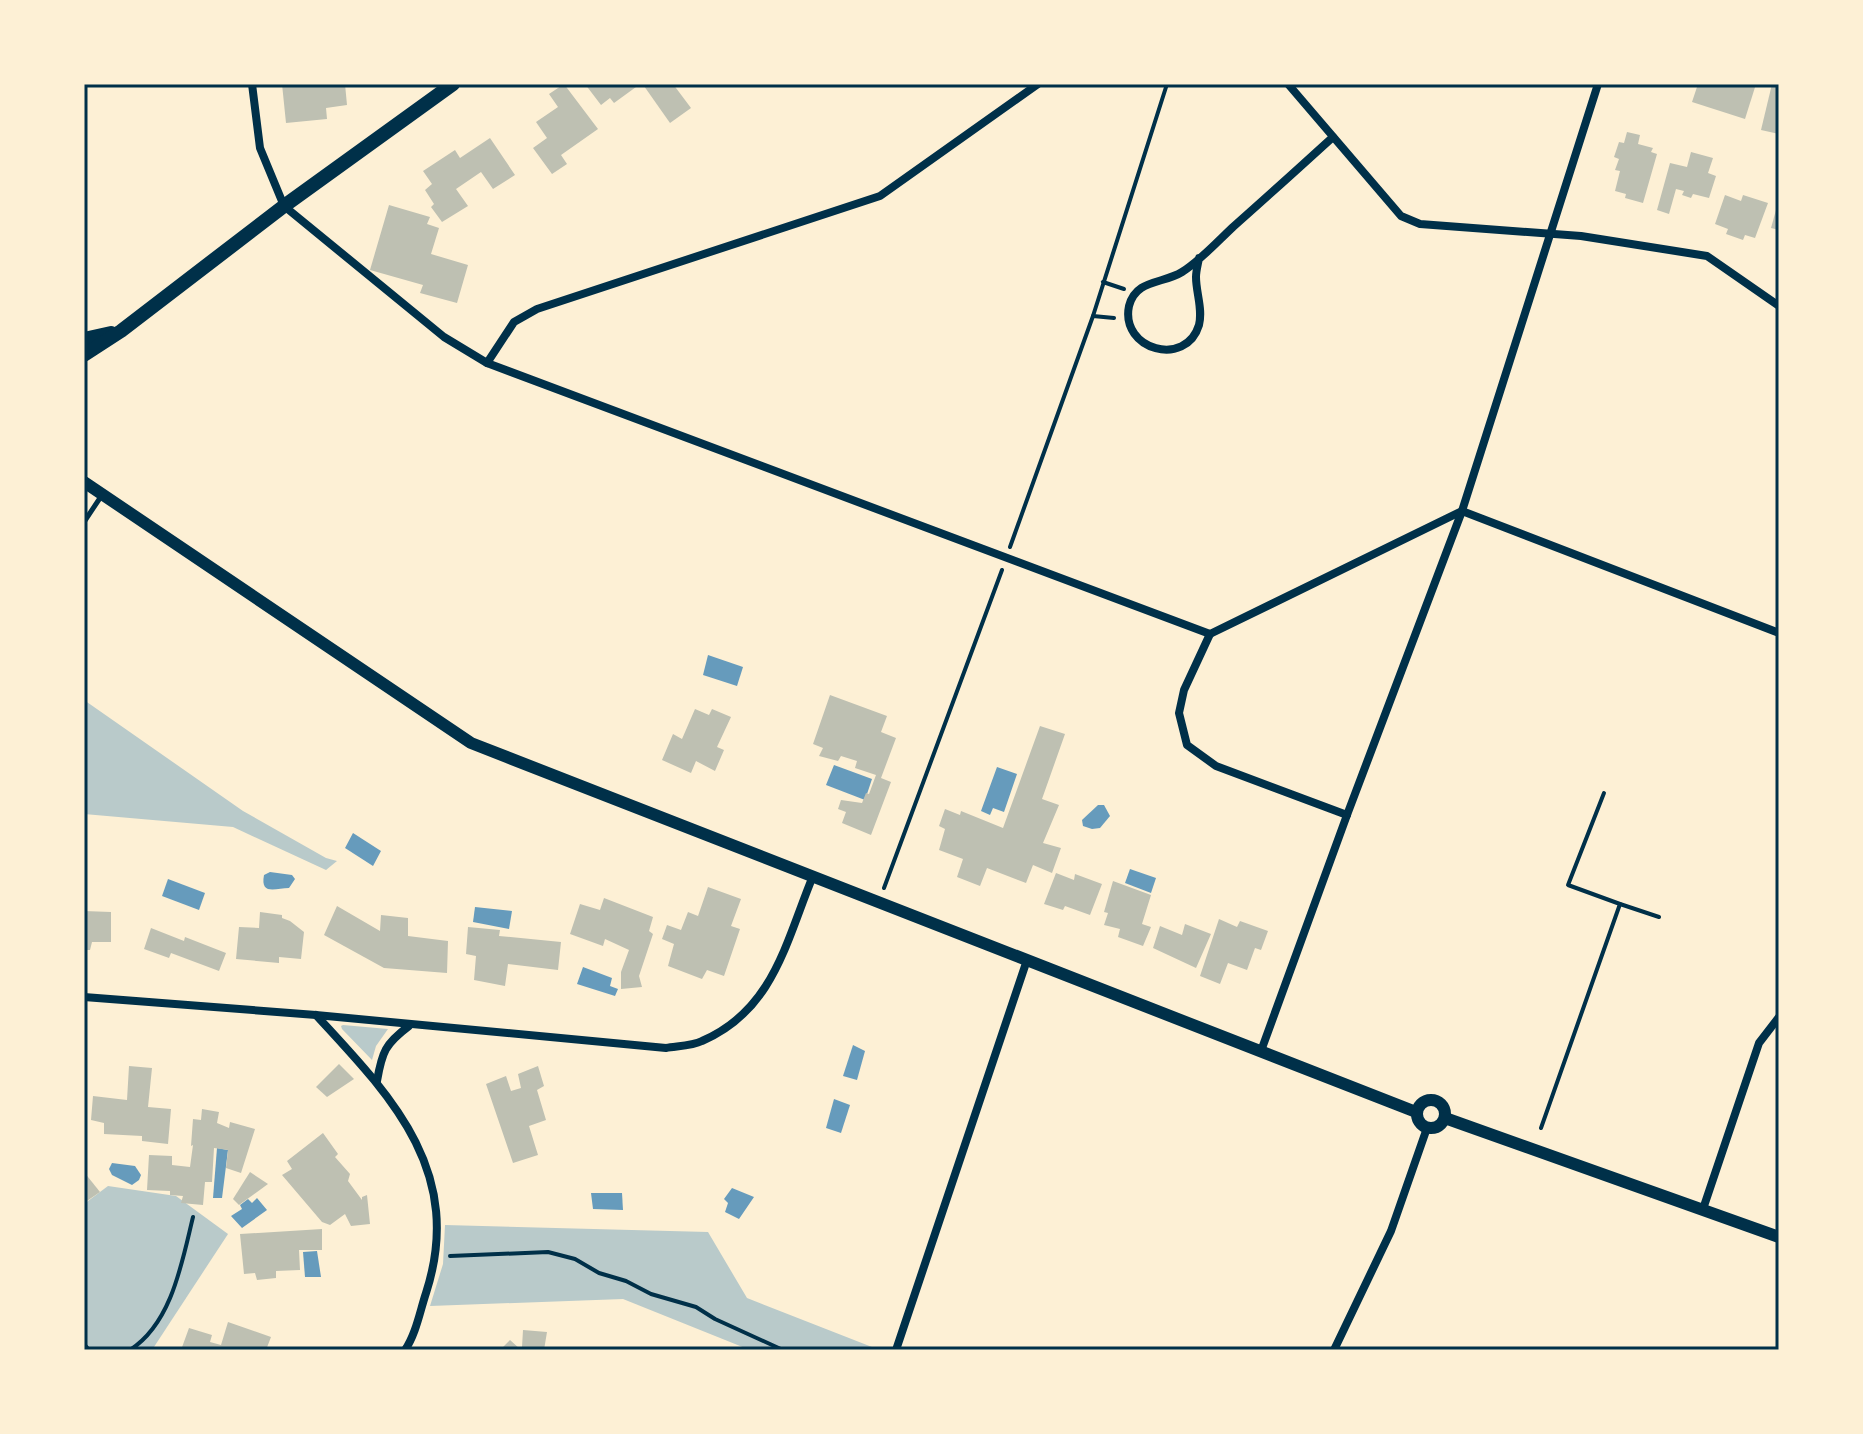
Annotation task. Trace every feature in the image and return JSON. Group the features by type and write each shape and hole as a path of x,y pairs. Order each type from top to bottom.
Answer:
{"main road":[{"path":"84,355 121,331 284,206 453,84"},
{"path":"84,339 121,331"}],"street":[{"path":"252,84 260,148 284,206 444,337 487,363 1210,634"},
{"path":"487,363 514,322 537,309 880,196 1038,84"},
{"path":"1288,84 1401,216 1420,224 1581,236 1707,256 1779,306"},
{"path":"1261,1051 1462,511 1598,84"},
{"path":"1199,258 1196,277 1199,323 1195,335 1169,350 1145,345 1138,339 1129,320 1129,307 1141,287 1182,272 1333,137"},
{"path":"84,482 471,743 1416,1112"},
{"path":"1347,815 1216,766 1187,745 1179,713 1184,690 1210,634 1462,511 1779,633"},
{"path":"84,997 666,1048 700,1043 735,1021 753,1006 767,988 813,876"},
{"path":"896,1350 1027,960"},
{"path":"316,1015 377,1081 409,1126 435,1192 435,1265 405,1350"},
{"path":"1703,1209 1759,1043 1779,1017"},
{"path":"377,1081 381,1057 390,1040 409,1025"},
{"path":"1434,1100 1442,1105 1445,1118 1438,1126 1427,1128 1418,1121 1416,1112 1421,1103 1434,1100"},
{"path":"1445,1118 1779,1237"},
{"path":"1334,1350 1391,1231 1427,1128"}],"lane":[{"path":"84,522 103,494"}],"path":[{"path":"879,902 1093,316 1167,84"},
{"path":"1093,316 1129,320"},
{"path":"1604,793 1568,885 1659,917"},
{"path":"1541,1128 1620,904"},
{"path":"130,1350 143,1342 173,1292 193,1217"},
{"path":"450,1256 548,1252 575,1259 599,1273 626,1281 651,1294 696,1307 783,1350"},
{"path":"84,1344 89,1350"}],"shaded area":[{"path":"84,700 243,811 326,858 337,861 326,870 233,827 84,814"},
{"path":"343,1025 388,1029 376,1046 372,1060 342,1029"},
{"path":"108,1186 176,1196 228,1234 152,1350 84,1350 84,1204"},
{"path":"445,1225 708,1232 747,1298 872,1347 872,1350 750,1350 623,1299 430,1306 443,1264"}],"water":[{"path":"708,655 743,667 737,686 703,675"},
{"path":"834,765 872,779 865,800 826,785"},
{"path":"997,767 1017,774 1004,812 993,808 990,815 981,811"},
{"path":"1098,805 1104,805 1110,816 1100,828 1083,826 1082,820"},
{"path":"353,833 381,851 373,866 345,848"},
{"path":"1130,869 1156,878 1151,893 1125,883"},
{"path":"270,872 292,875 295,879 289,888 270,889 263,882 264,875"},
{"path":"168,879 205,893 199,910 162,896"},
{"path":"475,907 512,911 509,929 473,922"},
{"path":"583,967 612,978 610,986 618,989 615,996 577,984"},
{"path":"853,1045 865,1051 857,1080 843,1076"},
{"path":"834,1099 850,1105 841,1133 826,1128"},
{"path":"217,1148 228,1150 222,1198 213,1198"},
{"path":"112,1163 135,1166 141,1175 139,1180 132,1185 112,1175 109,1169"},
{"path":"732,1188 754,1197 739,1219 725,1212 728,1203 724,1199"},
{"path":"591,1193 622,1193 623,1210 593,1209"},
{"path":"257,1198 267,1210 242,1228 231,1216 242,1209 240,1205 248,1199 252,1203"},
{"path":"317,1251 321,1277 305,1277 303,1252"}],"building":[{"path":"282,84 345,84 347,105 326,108 327,119 286,123"},
{"path":"564,84 598,129 561,155 567,164 552,174 533,148 547,138 536,122 558,107 549,94"},
{"path":"585,84 635,84 636,87 614,103 610,98 601,105"},
{"path":"673,84 691,108 670,123 644,86"},
{"path":"1698,84 1756,84 1745,119 1692,102"},
{"path":"1772,84 1779,84 1779,134 1761,130"},
{"path":"1627,132 1640,135 1638,144 1653,148 1651,152 1657,154 1643,203 1625,198 1626,194 1615,191 1620,171 1615,170 1619,159 1614,157 1619,142 1624,143"},
{"path":"490,138 515,175 493,189 481,172 456,189 468,206 442,222 431,207 434,204 425,190 432,184 423,171 455,150 460,158"},
{"path":"1691,152 1713,158 1708,173 1716,176 1709,198 1693,194 1691,198 1682,195 1684,191 1676,189 1669,214 1657,210 1670,163 1687,167"},
{"path":"1725,195 1741,201 1743,195 1768,203 1755,238 1745,235 1743,240 1726,234 1728,229 1715,224"},
{"path":"389,205 430,217 427,224 439,228 431,254 468,265 457,303 420,293 423,285 370,270"},
{"path":"1776,210 1779,211 1779,230 1771,228"},
{"path":"830,695 887,716 881,732 896,738 881,778 891,782 871,835 842,823 846,812 838,809 841,800 862,803 876,775 855,768 857,761 841,756 838,761 819,756 823,748 813,744"},
{"path":"695,709 709,715 712,709 731,717 717,747 724,750 715,771 696,761 691,773 662,760 673,734 682,739"},
{"path":"1040,726 1065,734 1042,799 1059,805 1043,843 1061,848 1052,873 1033,865 1026,883 987,868 980,886 957,877 963,859 939,850 945,829 939,826 945,809 960,815 961,811 1003,828"},
{"path":"1056,873 1074,880 1075,874 1102,884 1090,915 1065,906 1063,910 1044,904"},
{"path":"1113,881 1151,895 1142,924 1151,927 1143,946 1118,937 1120,929 1104,925 1108,913 1104,912"},
{"path":"708,887 741,899 731,926 740,929 724,976 707,970 702,979 668,966 674,944 662,939 667,925 681,930 688,912 698,916"},
{"path":"604,898 653,917 649,931 653,934 639,976 642,987 621,989 621,972 629,950 605,939 603,946 570,934 580,904 600,910"},
{"path":"337,906 380,931 381,915 408,918 408,936 448,941 447,973 384,968 324,935"},
{"path":"84,911 111,912 111,942 92,942 90,950 84,950"},
{"path":"260,912 282,915 304,932 301,959 279,957 279,963 236,959 239,927 259,928"},
{"path":"1219,919 1237,927 1240,921 1268,931 1261,950 1255,948 1247,970 1228,963 1220,984 1200,976"},
{"path":"1185,924 1211,934 1196,968 1153,948 1160,926 1182,935"},
{"path":"468,927 500,930 499,936 561,942 558,970 508,964 505,986 474,980 476,956 466,954"},
{"path":"151,928 226,953 219,971 171,953 169,958 144,949"},
{"path":"339,1064 354,1079 327,1097 316,1087"},
{"path":"129,1066 152,1068 148,1107 171,1109 168,1144 142,1141 142,1136 104,1134 104,1123 91,1120 93,1096 127,1100"},
{"path":"538,1066 544,1086 537,1090 546,1120 529,1126 538,1155 513,1163 486,1084 506,1076 511,1091 521,1088 518,1074"},
{"path":"202,1109 219,1112 217,1123 229,1128 230,1122 255,1129 241,1173 226,1168 228,1150 214,1148 212,1182 205,1182 203,1205 181,1203 183,1196 170,1195 170,1191 147,1190 149,1155 172,1156 172,1165 190,1167 193,1119 201,1120"},
{"path":"323,1133 338,1154 335,1157 350,1174 348,1181 362,1200 367,1195 370,1224 351,1226 345,1214 330,1225 322,1222 282,1175 292,1169 287,1161"},
{"path":"84,1172 100,1192 84,1203"},
{"path":"250,1172 268,1184 239,1205 233,1199"},
{"path":"322,1229 322,1250 299,1250 300,1270 276,1271 276,1278 257,1280 255,1273 244,1274 240,1234"},
{"path":"228,1322 271,1337 266,1350 181,1350 189,1328 212,1335 210,1342 221,1345"},
{"path":"523,1330 547,1332 544,1350 500,1350 510,1340 520,1349"}]}
